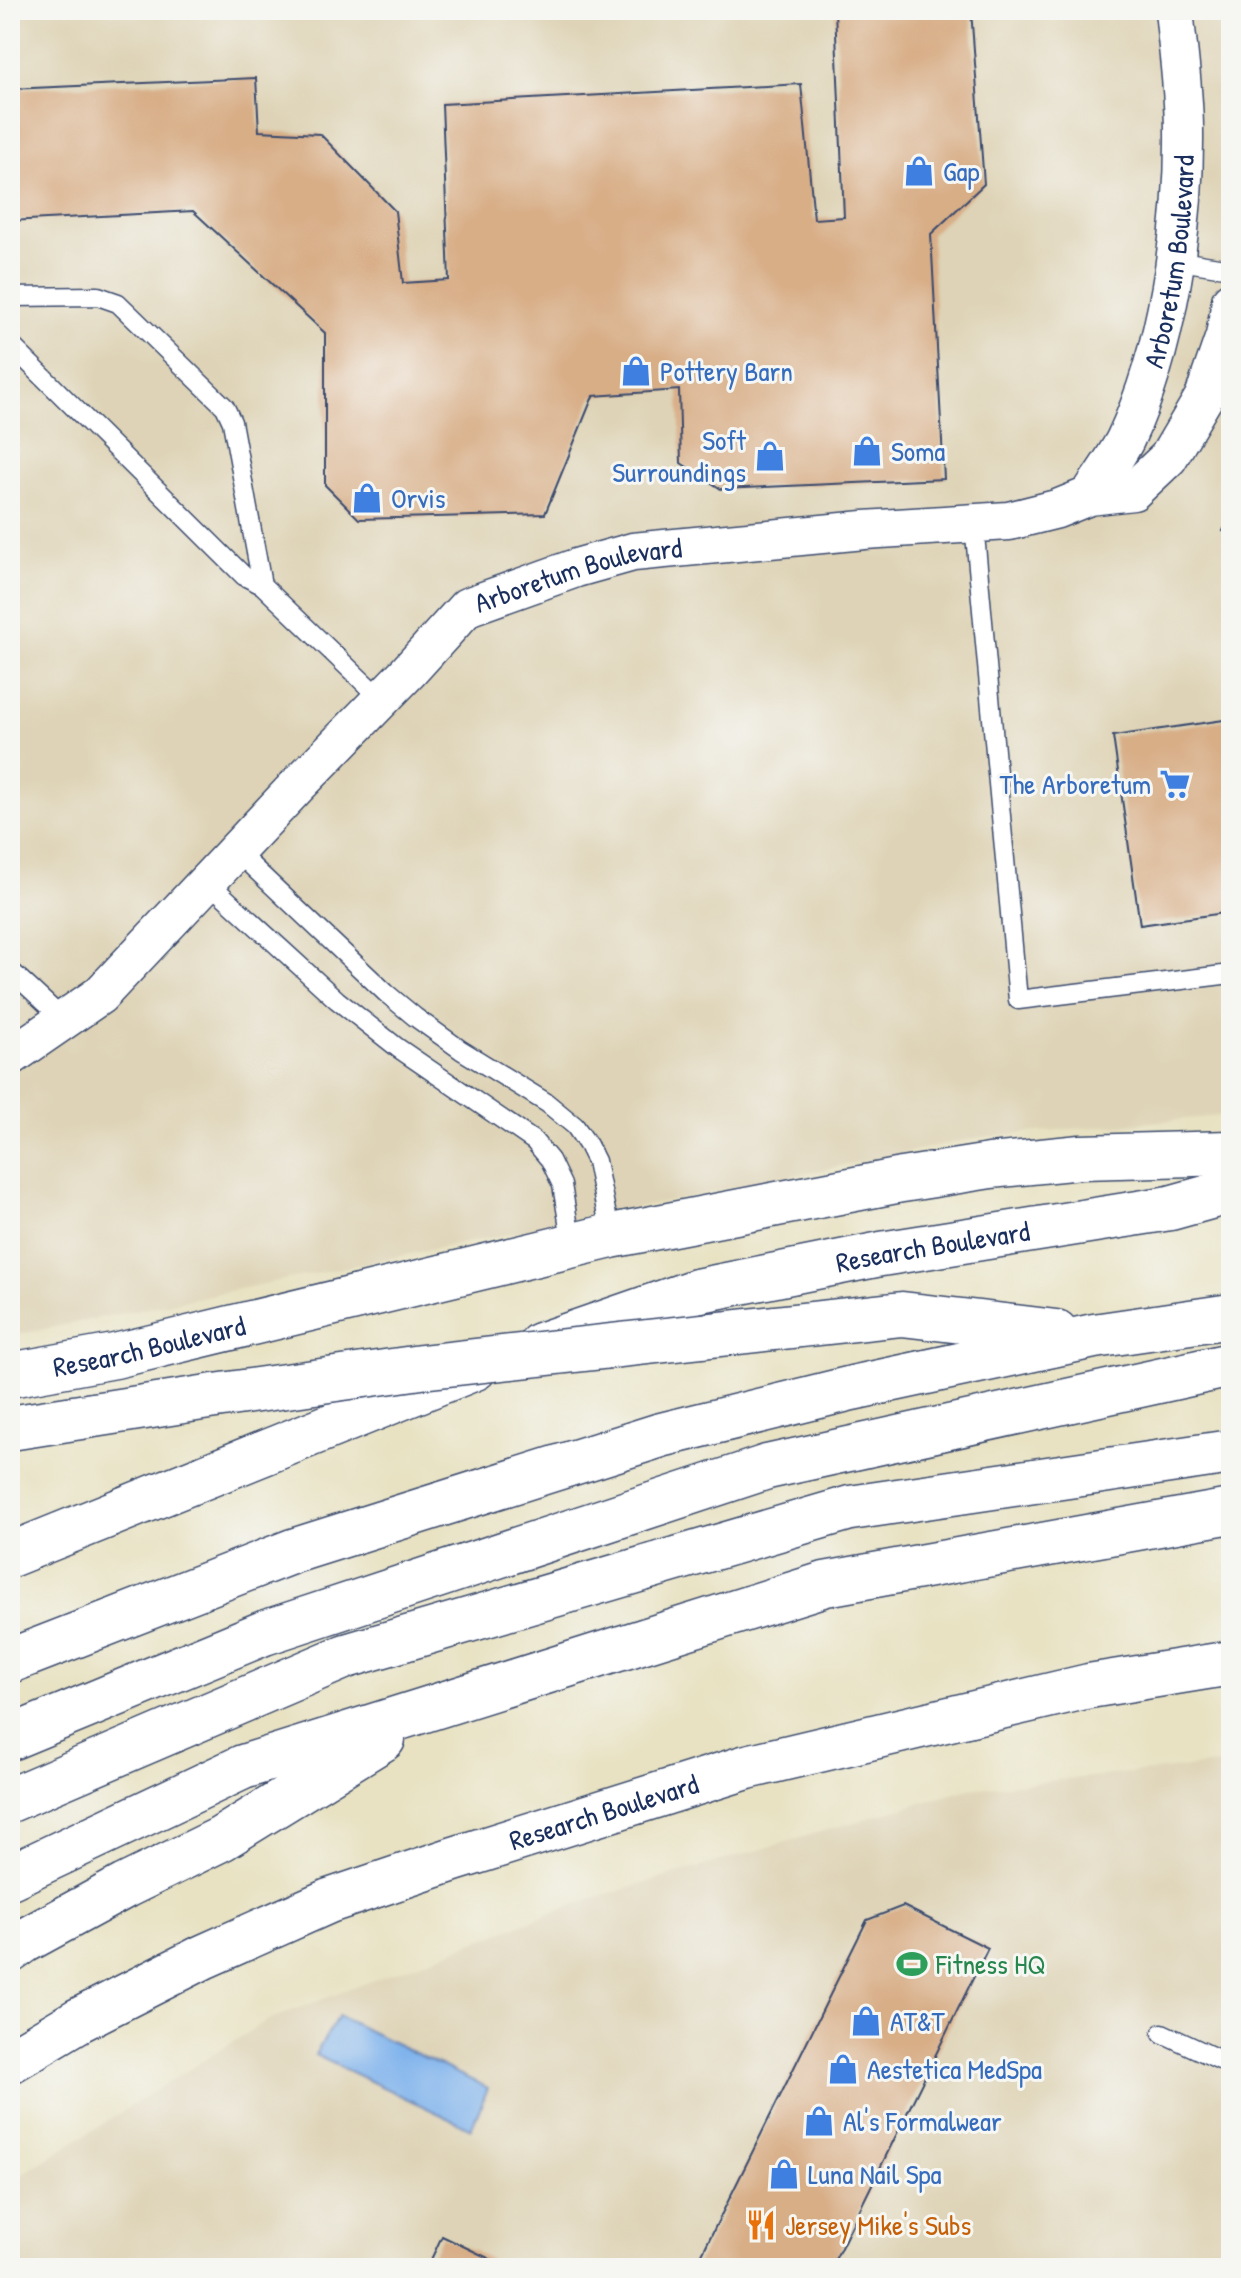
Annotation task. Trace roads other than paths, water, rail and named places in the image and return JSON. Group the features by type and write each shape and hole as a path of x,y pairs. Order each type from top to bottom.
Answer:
{"main road":[{"name":"Research Boulevard","path":"10,1375 115,1356 592,1240 902,1180 990,1166 1081,1157 1231,1153"},
{"name":"Research Boulevard","path":"10,1555 462,1373 696,1291 881,1254 1170,1208 1231,1191"},
{"path":"10,1428 421,1367 902,1314 1094,1336"},
{"path":"10,1661 293,1551 661,1435 852,1388 1094,1336 1231,1316"},
{"path":"10,1738 264,1633 767,1467 1231,1365"},
{"path":"10,1800 346,1656 850,1508 1231,1452"},
{"path":"10,1877 243,1767 825,1584 1231,1511"},
{"name":"Research Boulevard","path":"10,2061 79,2020 203,1957 329,1901 454,1859 747,1767 1089,1686 1231,1663"},
{"path":"10,1951 125,1886 221,1839 440,1704"}],"street":[{"name":"Arboretum Boulevard","path":"1089,496 1124,441 1149,378 1164,320 1183,171 1183,95 1174,10"},
{"name":"Arboretum Boulevard","path":"10,1057 100,995 467,607 576,568 633,552 864,530 1009,521 1057,509 1089,496 1133,491 1168,458 1204,397 1225,336 1231,301"}],"lane":[{"path":"1174,260 1231,269"},
{"path":"10,297 98,296 118,303 225,407 232,422 262,585"},
{"path":"10,344 244,576 262,585 381,699"},
{"path":"974,524 1018,1000 1231,974"},
{"path":"237,852 415,1017 461,1050 547,1103 575,1126 596,1161 592,1240"},
{"path":"208,882 337,1000 398,1048 534,1141 550,1160 592,1240"},
{"path":"10,970 64,1020"},
{"path":"1162,2033 1231,2065"}],"water":[{"path":"338,2016 488,2088 471,2129 315,2055"}],"place":[{"name":"Gap","path":"919,171"},
{"name":"Pottery Barn","path":"636,371"},
{"name":"Soma","path":"867,451"},
{"name":"Soft Surroundings","path":"770,456"},
{"name":"Orvis","path":"367,498"},
{"name":"The Arboretum","path":"1175,784"},
{"name":"Fitness HQ","path":"912,1964"},
{"name":"AT&T","path":"866,2021"},
{"name":"Aestetica MedSpa","path":"843,2069"},
{"name":"Al's Formalwear","path":"819,2121"},
{"name":"Luna Nail Spa","path":"784,2174"},
{"name":"Jersey Mike's Subs","path":"761,2225"}]}
